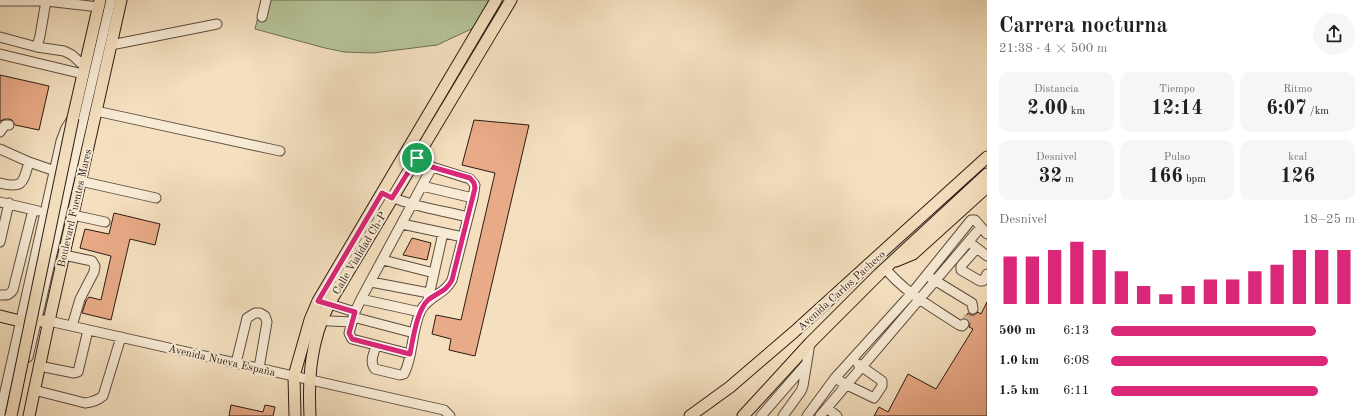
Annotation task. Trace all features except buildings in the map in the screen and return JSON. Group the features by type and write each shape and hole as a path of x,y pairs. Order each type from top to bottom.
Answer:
{"main road":[{"name":"Boulevard Fuentes Mares","path":"29,416 39,366 43,321 64,255 121,0"},
{"name":"Calle Vialidad Ch-P","path":"295,416 294,376 316,320 329,304 387,195 406,151 496,0"},
{"name":"Calle Vialidad Ch-P","path":"310,416 309,379 318,301 387,195 417,158 510,0"},
{"name":"Boulevard Fuentes Mares","path":"11,416 83,70 100,4"},
{"path":"843,288 889,237 987,148"},
{"name":"Avenida Carlos Pacheco","path":"690,416 730,387 843,288 987,157"},
{"name":"Avenida Carlos Pacheco","path":"743,416 810,343 888,265 987,174"},
{"path":"890,245 888,265 913,254 987,187"},
{"name":"Avenida Nueva España","path":"0,316 20,320 43,321"},
{"path":"698,416 707,405"}],"street":[{"path":"16,416 43,321 111,0"},
{"path":"262,17 266,0"},
{"path":"0,1 46,1 100,4"},
{"path":"37,46 46,1"},
{"path":"111,45 217,24"},
{"path":"0,37 69,52 83,70"},
{"path":"0,54 83,70"},
{"path":"96,111 280,151"},
{"path":"0,414 63,134 73,118"},
{"path":"0,132 4,125 9,125"},
{"path":"0,150 55,171"},
{"path":"371,282 429,297 444,290 452,280 475,185 470,178 432,167 406,151"},
{"path":"0,183 12,186 21,183 24,179 29,162"},
{"path":"410,354 350,338 349,333 353,317 361,299 432,167"},
{"path":"80,181 156,198"},
{"path":"422,186 473,198"},
{"path":"387,195 413,204 468,217"},
{"path":"0,242 4,203 45,213"},
{"path":"0,295 6,296 13,290 32,210"},
{"path":"72,215 106,222"},
{"path":"807,416 835,378 912,293 961,233 973,220 975,220 984,230 969,241 820,416"},
{"path":"402,224 463,237"},
{"path":"376,346 371,362 375,369 400,375 405,373 420,312 429,297 443,233"},
{"path":"961,233 987,256"},
{"path":"977,248 961,266 961,270 982,281 987,274"},
{"path":"64,255 92,261 95,266 94,272 80,299 72,326"},
{"path":"21,256 35,259"},
{"path":"383,260 434,273"},
{"path":"888,265 900,284 959,325 962,326 964,324"},
{"path":"926,275 972,303 973,309"},
{"path":"361,299 420,312"},
{"path":"318,301 329,304 353,317 414,333"},
{"path":"236,363 247,318 255,313 260,313 265,316 267,322 259,368"},
{"path":"316,320 353,317"},
{"name":"Avenida Nueva España","path":"43,321 72,326 309,379 445,414"},
{"path":"39,366 74,373 78,372 88,330"},
{"path":"34,390 85,403 98,400 103,396 120,337"},
{"path":"783,416 801,391 805,380 810,343"},
{"path":"835,378 872,398 875,397 882,386 882,381 863,366 852,360"},
{"path":"761,416 807,363"},
{"path":"827,408 837,416"}],"green space":[{"path":"262,0 495,0 482,24 437,45 373,53 344,52 255,29"}],"tunnel":[{"path":"964,324 973,309"}],"route":[{"path":"417,158 432,167 470,178 475,185 475,188 452,280 444,290 428,300 420,312 410,354 350,338 349,333 355,312 318,301 382,193 392,198 417,158"}]}
